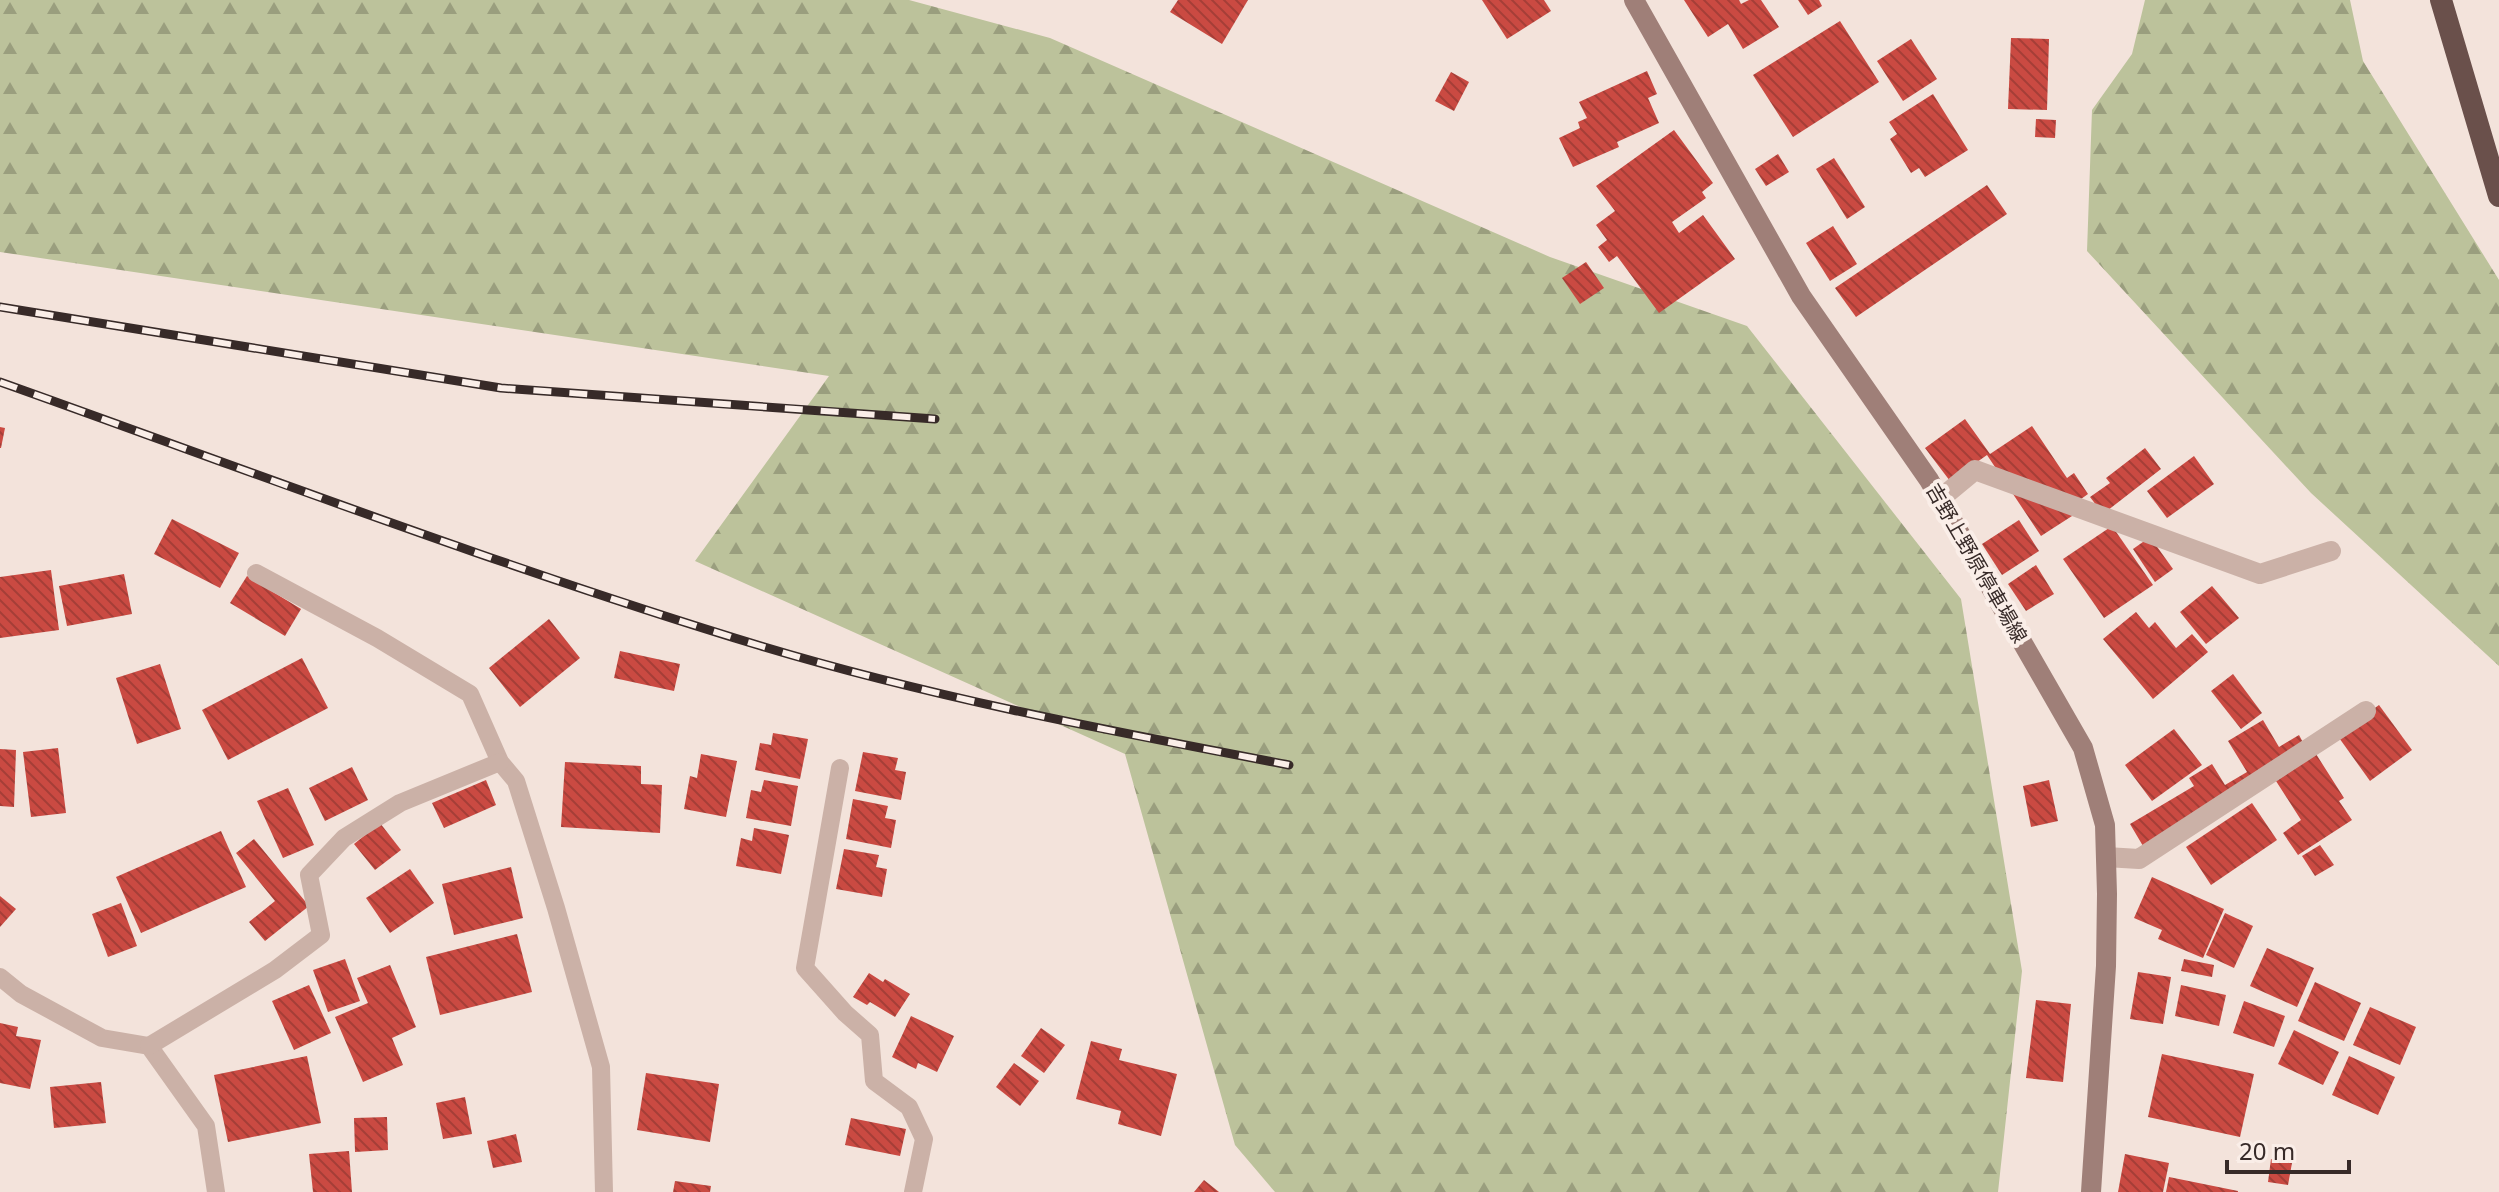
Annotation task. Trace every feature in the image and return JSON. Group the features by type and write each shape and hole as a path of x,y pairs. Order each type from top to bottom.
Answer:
{"highway":[{"path":"2441,0 2499,196"}],"main road":[{"name":"吉野上野原停車場線","path":"1634,0 1801,296 1940,499 2083,748 2105,825 2106,857 2106,966 2091,1192"}],"street":[{"path":"1940,499 1975,470 2260,574 2331,551"},
{"path":"2106,857 2139,859 2366,711"}],"lane":[{"path":"256,573 377,638 470,694 500,762 516,781 601,1067 604,1192"},
{"path":"0,977 21,994 102,1038 149,1046 275,970 321,935 309,875 344,838 400,803 500,762"},
{"path":"840,768 805,968 845,1013 870,1035 874,1081 909,1107 924,1139 913,1192"},
{"path":"149,1046 206,1126 216,1192"}],"green space":[{"path":"0,0 909,0 1050,38 1550,257 1747,326 1961,599 2022,971 1998,1192 1275,1192 1235,1145 1125,754 695,561 829,376 0,252"},
{"path":"2145,0 2350,0 2363,61 2499,280 2499,666 2311,493 2087,251 2092,110 2132,54"}],"building":[{"path":"1178,0 1248,0 1222,44 1170,12"},
{"path":"1482,0 1544,0 1551,11 1507,39"},
{"path":"1684,0 1739,0 1741,4 1761,0 1779,27 1743,49 1728,24 1708,37"},
{"path":"1798,0 1819,0 1822,6 1808,15"},
{"path":"1840,21 1879,82 1793,137 1753,75"},
{"path":"2011,38 2049,39 2047,110 2008,109"},
{"path":"1911,39 1937,79 1903,101 1877,61"},
{"path":"1647,71 1657,94 1648,98 1659,123 1617,142 1619,147 1573,167 1559,138 1580,128 1578,122 1587,118 1579,102"},
{"path":"1451,72 1469,82 1454,111 1435,101"},
{"path":"1933,94 1968,150 1925,177 1919,168 1911,173 1890,139 1897,134 1889,122"},
{"path":"2036,119 2056,120 2055,138 2035,137"},
{"path":"1674,130 1713,183 1702,192 1706,198 1672,222 1679,233 1703,215 1735,259 1659,313 1617,256 1609,262 1598,247 1607,240 1596,225 1615,211 1596,186"},
{"path":"1778,154 1789,172 1766,186 1755,169"},
{"path":"1834,158 1865,207 1847,219 1816,169"},
{"path":"1987,185 2007,214 1856,317 1835,288"},
{"path":"1833,226 1857,264 1830,281 1806,243"},
{"path":"1586,262 1604,288 1580,304 1562,278"},
{"path":"1965,419 1990,454 2032,426 2067,478 2074,473 2088,494 2081,499 2086,507 2041,536 1987,455 1950,481 1925,448"},
{"path":"0,427 5,428 1,448 0,448"},
{"path":"2145,448 2161,469 2103,514 2090,497 2110,483 2106,478"},
{"path":"2194,456 2214,484 2167,518 2147,491"},
{"path":"172,519 239,553 220,588 154,554"},
{"path":"2019,520 2039,551 2002,575 1982,544"},
{"path":"2112,526 2153,585 2104,618 2063,559"},
{"path":"2150,537 2173,569 2155,582 2133,549"},
{"path":"2036,565 2054,594 2026,611 2008,584"},
{"path":"51,570 59,630 0,638 0,577"},
{"path":"124,574 132,614 67,626 59,586"},
{"path":"247,576 301,609 285,636 230,603"},
{"path":"2212,586 2239,618 2206,644 2180,612"},
{"path":"2136,612 2149,628 2155,622 2176,648 2192,634 2208,652 2153,699 2103,639"},
{"path":"549,619 580,658 520,707 489,668"},
{"path":"620,651 680,664 674,691 614,678"},
{"path":"302,658 328,708 228,760 202,710"},
{"path":"160,664 181,729 137,744 116,678"},
{"path":"2233,674 2262,713 2241,729 2211,691"},
{"path":"2379,705 2412,750 2370,781 2337,735"},
{"path":"2263,720 2279,747 2299,735 2306,748 2143,846 2130,824 2194,786 2189,778 2212,764 2225,785 2247,772 2228,741"},
{"path":"2174,729 2202,765 2152,801 2125,765"},
{"path":"773,733 808,739 800,779 755,770 760,743 771,745"},
{"path":"58,748 66,813 31,817 23,752"},
{"path":"0,749 16,750 14,807 0,806"},
{"path":"863,752 898,758 895,770 906,772 901,800 855,791"},
{"path":"701,754 737,761 726,817 684,809 690,776 697,778"},
{"path":"2316,754 2344,798 2339,801 2352,820 2298,855 2283,833 2301,820 2276,781"},
{"path":"565,762 641,766 641,784 662,785 660,833 561,827"},
{"path":"352,767 368,800 325,821 309,788"},
{"path":"486,780 496,805 444,828 432,803"},
{"path":"764,780 798,786 791,826 746,818 751,790 761,792"},
{"path":"2049,780 2058,821 2031,827 2023,786"},
{"path":"288,788 314,845 283,858 257,801"},
{"path":"853,799 888,806 885,818 896,820 891,848 846,839"},
{"path":"2252,803 2277,840 2211,885 2186,847"},
{"path":"380,823 401,850 375,870 354,844"},
{"path":"754,828 789,835 781,874 736,866 741,838 752,841"},
{"path":"221,831 246,887 141,933 116,877"},
{"path":"254,839 309,906 265,941 249,922 275,901 236,853"},
{"path":"2320,845 2334,865 2315,876 2302,856"},
{"path":"844,849 879,855 876,867 887,869 882,897 836,889"},
{"path":"511,867 523,918 454,935 442,884"},
{"path":"410,869 434,903 390,933 366,898"},
{"path":"2152,877 2224,909 2203,958 2158,939 2162,930 2134,918"},
{"path":"0,896 16,909 0,927"},
{"path":"121,903 137,946 108,957 92,914"},
{"path":"2225,913 2253,926 2234,968 2206,955"},
{"path":"517,934 532,992 440,1015 426,957"},
{"path":"2267,948 2314,968 2297,1007 2250,986"},
{"path":"345,959 360,1001 328,1012 313,970"},
{"path":"2184,959 2214,965 2212,977 2181,971"},
{"path":"390,965 416,1027 392,1038 403,1065 363,1082 335,1017 368,1003 357,978"},
{"path":"2138,972 2171,977 2163,1024 2130,1019"},
{"path":"869,973 910,994 895,1017 870,1002 867,1005 853,997"},
{"path":"2315,982 2361,1003 2344,1041 2298,1021"},
{"path":"309,985 331,1033 294,1050 272,1001"},
{"path":"2181,985 2226,995 2219,1026 2175,1016"},
{"path":"2036,1000 2071,1004 2063,1082 2026,1078"},
{"path":"2244,1001 2285,1016 2274,1047 2233,1033"},
{"path":"2370,1007 2416,1027 2400,1065 2353,1045"},
{"path":"911,1016 954,1036 937,1072 918,1063 916,1069 892,1057"},
{"path":"0,1023 18,1027 16,1036 41,1040 30,1089 0,1083"},
{"path":"1041,1028 1065,1045 1044,1073 1021,1056"},
{"path":"2294,1030 2339,1052 2323,1085 2278,1064"},
{"path":"1091,1041 1122,1049 1119,1060 1177,1074 1161,1136 1118,1124 1121,1111 1076,1099"},
{"path":"2162,1054 2254,1074 2240,1137 2148,1117"},
{"path":"307,1056 321,1123 228,1142 214,1075"},
{"path":"2349,1056 2395,1077 2378,1115 2332,1095"},
{"path":"1014,1063 1039,1081 1020,1106 996,1087"},
{"path":"646,1073 719,1084 710,1142 637,1130"},
{"path":"101,1082 106,1123 54,1128 50,1087"},
{"path":"465,1097 472,1134 443,1139 436,1103"},
{"path":"387,1117 388,1150 355,1152 354,1118"},
{"path":"851,1118 906,1129 900,1156 845,1145"},
{"path":"516,1134 522,1162 493,1168 487,1141"},
{"path":"349,1151 352,1192 313,1192 309,1154"},
{"path":"2125,1154 2169,1163 2163,1192 2118,1192"},
{"path":"2271,1159 2292,1163 2288,1185 2268,1182"},
{"path":"2169,1177 2238,1191 2238,1192 2166,1192"},
{"path":"1204,1180 1219,1192 1194,1192"},
{"path":"675,1181 711,1186 710,1192 673,1192"}],"railway":[{"path":"0,307 501,388 935,419"},
{"path":"0,382 474,552 761,646 957,698 1289,765"}]}
